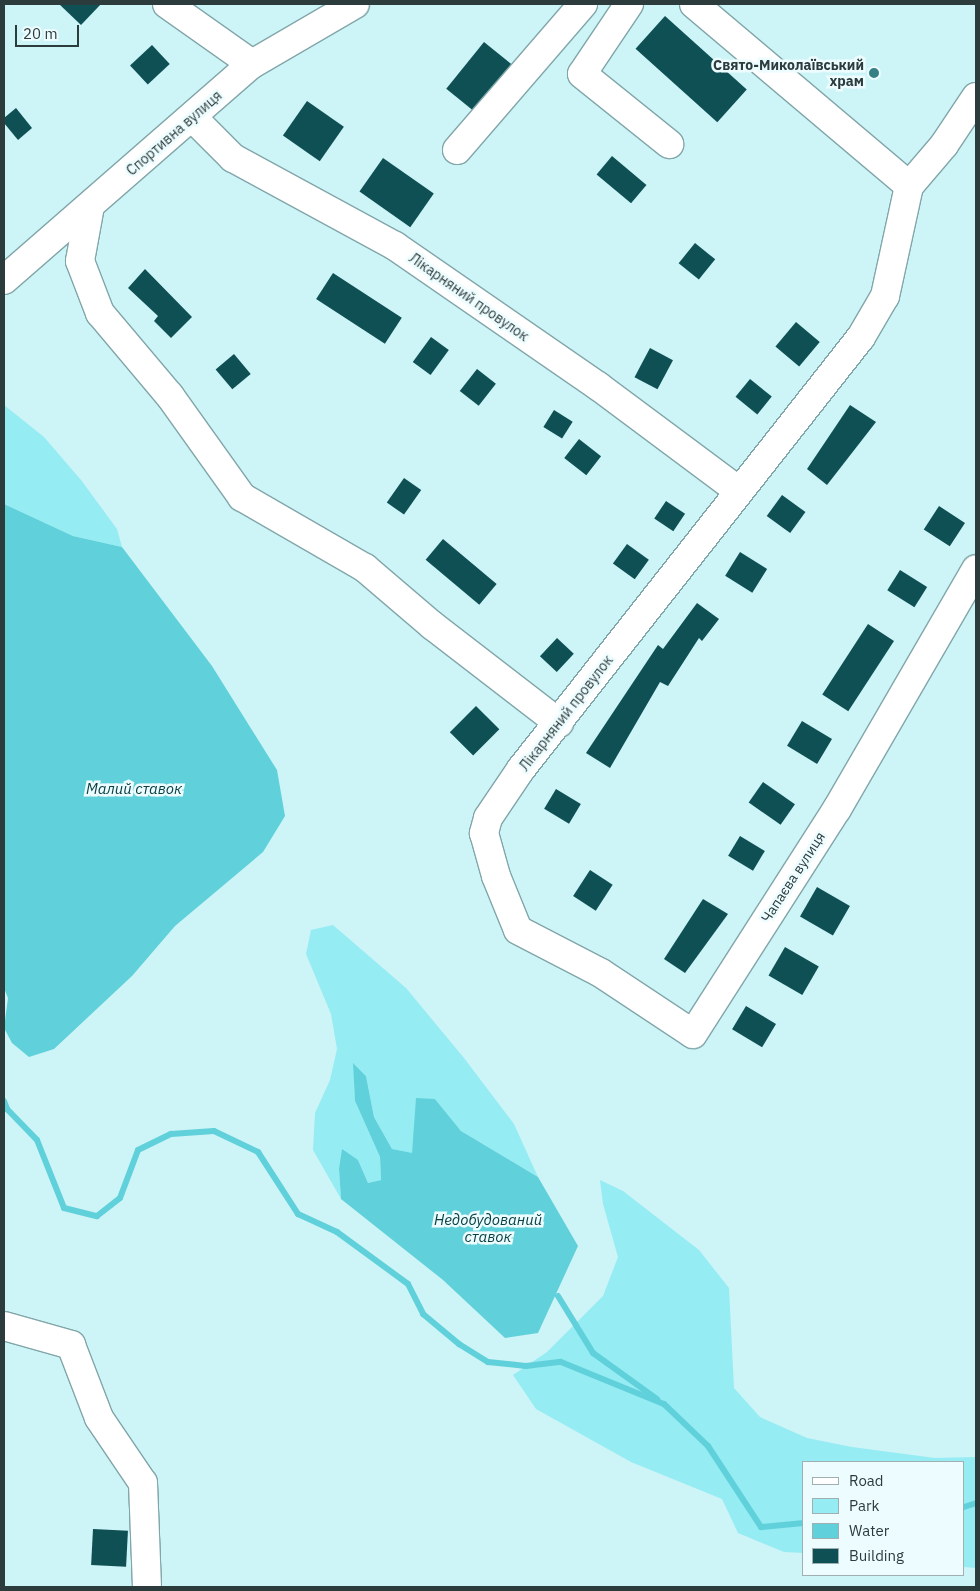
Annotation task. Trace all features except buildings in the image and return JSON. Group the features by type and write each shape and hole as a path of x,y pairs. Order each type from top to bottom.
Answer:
{"street":[{"path":"167,4 252,64"},
{"name":"Спортивна вулиця","path":"4,280 193,118 252,64 355,4"},
{"path":"457,150 583,4"},
{"path":"629,4 582,74 669,144"},
{"path":"694,4 908,186"},
{"name":"Лікарняний провулок","path":"546,946 518,930 496,876 484,833 488,818 521,769 861,337 885,296 908,186 944,145 976,97"},
{"name":"Лікарняний провулок","path":"193,118 233,158 395,246 598,386 739,491"},
{"path":"90,206 80,261 100,312 170,396 242,497 365,568 433,626 559,723"},
{"name":"Чапаєва вулиця","path":"546,946 601,973 693,1034 837,809 976,570"},
{"path":"4,1326 71,1345 99,1418 143,1483 147,1587"}],"green space":[{"path":"4,405 44,437 81,480 117,529 122,547 73,536 4,504"},
{"path":"333,925 406,988 464,1058 514,1124 538,1177 461,1131 435,1099 415,1132 412,1154 392,1149 374,1117 366,1076 354,1064 355,1101 380,1157 381,1180 368,1183 358,1160 339,1169 341,1199 313,1150 315,1113 330,1080 337,1049 331,1014 306,954 311,930"},
{"path":"600,1180 623,1191 699,1250 729,1288 734,1388 760,1417 807,1438 852,1447 935,1458 976,1457 976,1568 965,1567 965,1461 802,1461 802,1553 784,1552 738,1533 722,1499 631,1462 536,1409 513,1375 547,1352 603,1296 618,1257 603,1204"}],"water":[{"name":"Малий ставок","path":"4,504 73,536 122,547 212,666 277,770 285,816 263,852 175,926 132,976 54,1049 29,1057 12,1043 4,1028 8,998 4,988"},
{"name":"Недобудований ставок","path":"353,1063 366,1076 374,1117 392,1149 412,1153 416,1098 435,1099 461,1131 538,1177 578,1246 538,1333 505,1338 443,1280 341,1199 339,1169 342,1149 358,1160 368,1183 381,1180 380,1157 355,1101"}],"waterway":[{"path":"4,1101 7,1109 37,1140 64,1208 97,1216 120,1198 138,1150 171,1134 214,1131 258,1152 298,1214 337,1232 408,1284 423,1314 459,1344 488,1362 526,1366 561,1362 664,1404 708,1446 761,1527 802,1523"},
{"path":"558,1296 593,1353 657,1399"},
{"path":"965,1507 976,1503"}],"place":[{"name":"Свято-Миколаївський храм","path":"874,73"}]}
